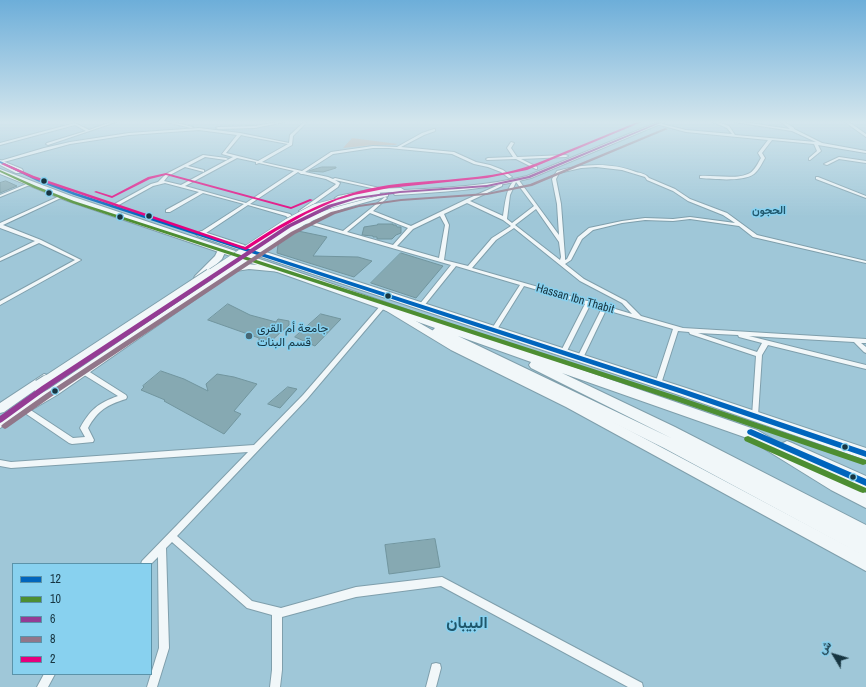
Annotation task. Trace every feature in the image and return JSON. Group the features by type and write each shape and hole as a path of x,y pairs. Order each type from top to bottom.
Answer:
{"highway":[{"path":"0,164 30,184 234,254 252,255 385,307 401,305 421,306 866,454"},
{"path":"0,164 41,181 113,206 244,248 252,255"},
{"path":"282,266 401,305 752,434 780,449 809,469 866,501"},
{"path":"401,305 412,307 587,368 711,414 866,483"},
{"path":"401,305 546,370 670,431 866,534"},
{"path":"401,305 410,318 670,444 866,549"}],"main road":[{"path":"0,410 42,387 289,226 317,211 340,202 401,190 514,180 536,168 571,154"},
{"path":"0,410 33,385 290,217 301,212 328,201 358,193 382,194 501,184 580,154"},
{"path":"0,423 53,392 272,241 304,221 320,213 343,205 382,194"},
{"path":"272,241 268,248 282,266"},
{"path":"198,278 219,257 222,250"},
{"path":"218,279 236,269 249,266 282,266"},
{"path":"385,307 407,321 454,346 661,452 866,564"},
{"path":"0,420 42,387"}],"street":[{"path":"0,164 27,154"},
{"path":"0,164 30,154"},
{"path":"224,154 299,173 335,179 382,194 370,211 344,232"},
{"path":"257,162 272,154"},
{"path":"201,234 330,154"},
{"path":"455,154 473,162 502,171 514,180 536,206 562,242"},
{"path":"513,154 515,157 536,168"},
{"path":"701,177 742,177 750,175 760,165 763,158 761,154"},
{"path":"810,159 816,154"},
{"path":"113,206 152,185 160,183 167,174 204,156 226,159"},
{"path":"488,159 566,156"},
{"path":"181,187 236,157"},
{"path":"826,164 839,158 866,162"},
{"path":"184,166 203,171"},
{"path":"561,264 563,257 559,204 554,179 558,172 571,168 594,166 620,168 646,176 674,190 689,200 725,214 755,236 866,262"},
{"path":"301,212 337,186 338,183 327,178"},
{"path":"817,178 866,197"},
{"path":"505,219 508,195 514,180"},
{"name":"Hassan Ibn Thabit","path":"160,183 165,182 288,215 290,217 680,329 866,341"},
{"path":"0,196 30,184"},
{"path":"394,247 411,228 501,184"},
{"path":"168,211 202,192"},
{"path":"0,225 63,196"},
{"path":"466,201 505,219 582,280 624,302 640,317"},
{"path":"469,268 494,240 536,206"},
{"path":"370,211 411,228"},
{"path":"441,213 447,225 441,260"},
{"path":"561,264 569,260 580,238 591,229 622,222 645,219 673,220 690,218 738,225"},
{"path":"0,225 79,260 0,302"},
{"path":"0,260 39,241"},
{"path":"421,306 455,264"},
{"path":"494,330 522,284"},
{"path":"563,353 588,302"},
{"path":"146,563 305,397 385,307"},
{"path":"580,358 605,307"},
{"path":"658,384 680,329 759,355"},
{"path":"727,333 866,367"},
{"path":"856,340 866,351"},
{"path":"755,416 759,355 766,342"},
{"path":"24,409 72,441 90,440 84,428 92,413 106,402 124,397 83,371"},
{"path":"0,468 11,465 255,448"},
{"path":"0,463 11,465"},
{"path":"172,536 250,606 281,613 356,592 442,581 638,687"},
{"path":"152,687 164,648 162,546"},
{"path":"276,687 277,612"},
{"path":"431,687 436,668"},
{"path":"42,687 49,675"}],"building":[{"path":"322,167 336,168 323,172 309,171"},
{"path":"6,181 17,186 0,193 0,183"},
{"path":"378,224 396,225 397,227 401,227 401,233 392,239 377,239 377,237 362,235 364,227"},
{"path":"298,231 327,237 313,256 358,257 372,261 354,277 277,253 278,245"},
{"path":"401,253 443,266 416,298 371,283"},
{"path":"228,304 250,315 276,322 278,319 289,321 289,325 271,341 264,342 259,341 259,338 208,320"},
{"path":"321,314 341,319 315,346 295,337"},
{"path":"161,371 184,379 208,391 206,384 217,374 234,377 257,384 234,411 241,414 224,434 164,401 165,400 141,390 144,387 143,386"},
{"path":"288,387 297,389 280,408 268,404"},
{"path":"435,539 440,567 389,574 385,545"}],"transit line":[{"name":"2","path":"3,164 33,177 246,249 274,230 304,213 336,199 352,194 408,184 487,177 526,169 563,154"},
{"name":"6","path":"0,420 44,388 289,226 330,206 357,198 400,192 487,186 529,177 584,154"},
{"name":"8","path":"5,426 49,395 293,233 333,213 359,206 401,200 487,194 531,185 606,154"},
{"name":"12","path":"0,162 38,180 75,194 681,391 866,454"},
{"name":"10","path":"0,171 73,202 678,399 863,462"},
{"name":"2","path":"96,192 112,197 149,178 166,174 291,208 311,200"},
{"name":"12","path":"751,432 866,483"},
{"name":"10","path":"748,439 863,490"}],"place":[{"name":"جامعة أم القرى قسم البنات","path":"249,336"}],"district":[{"name":"الحجون","path":"769,211"},
{"name":"البيبان","path":"467,624"}]}
